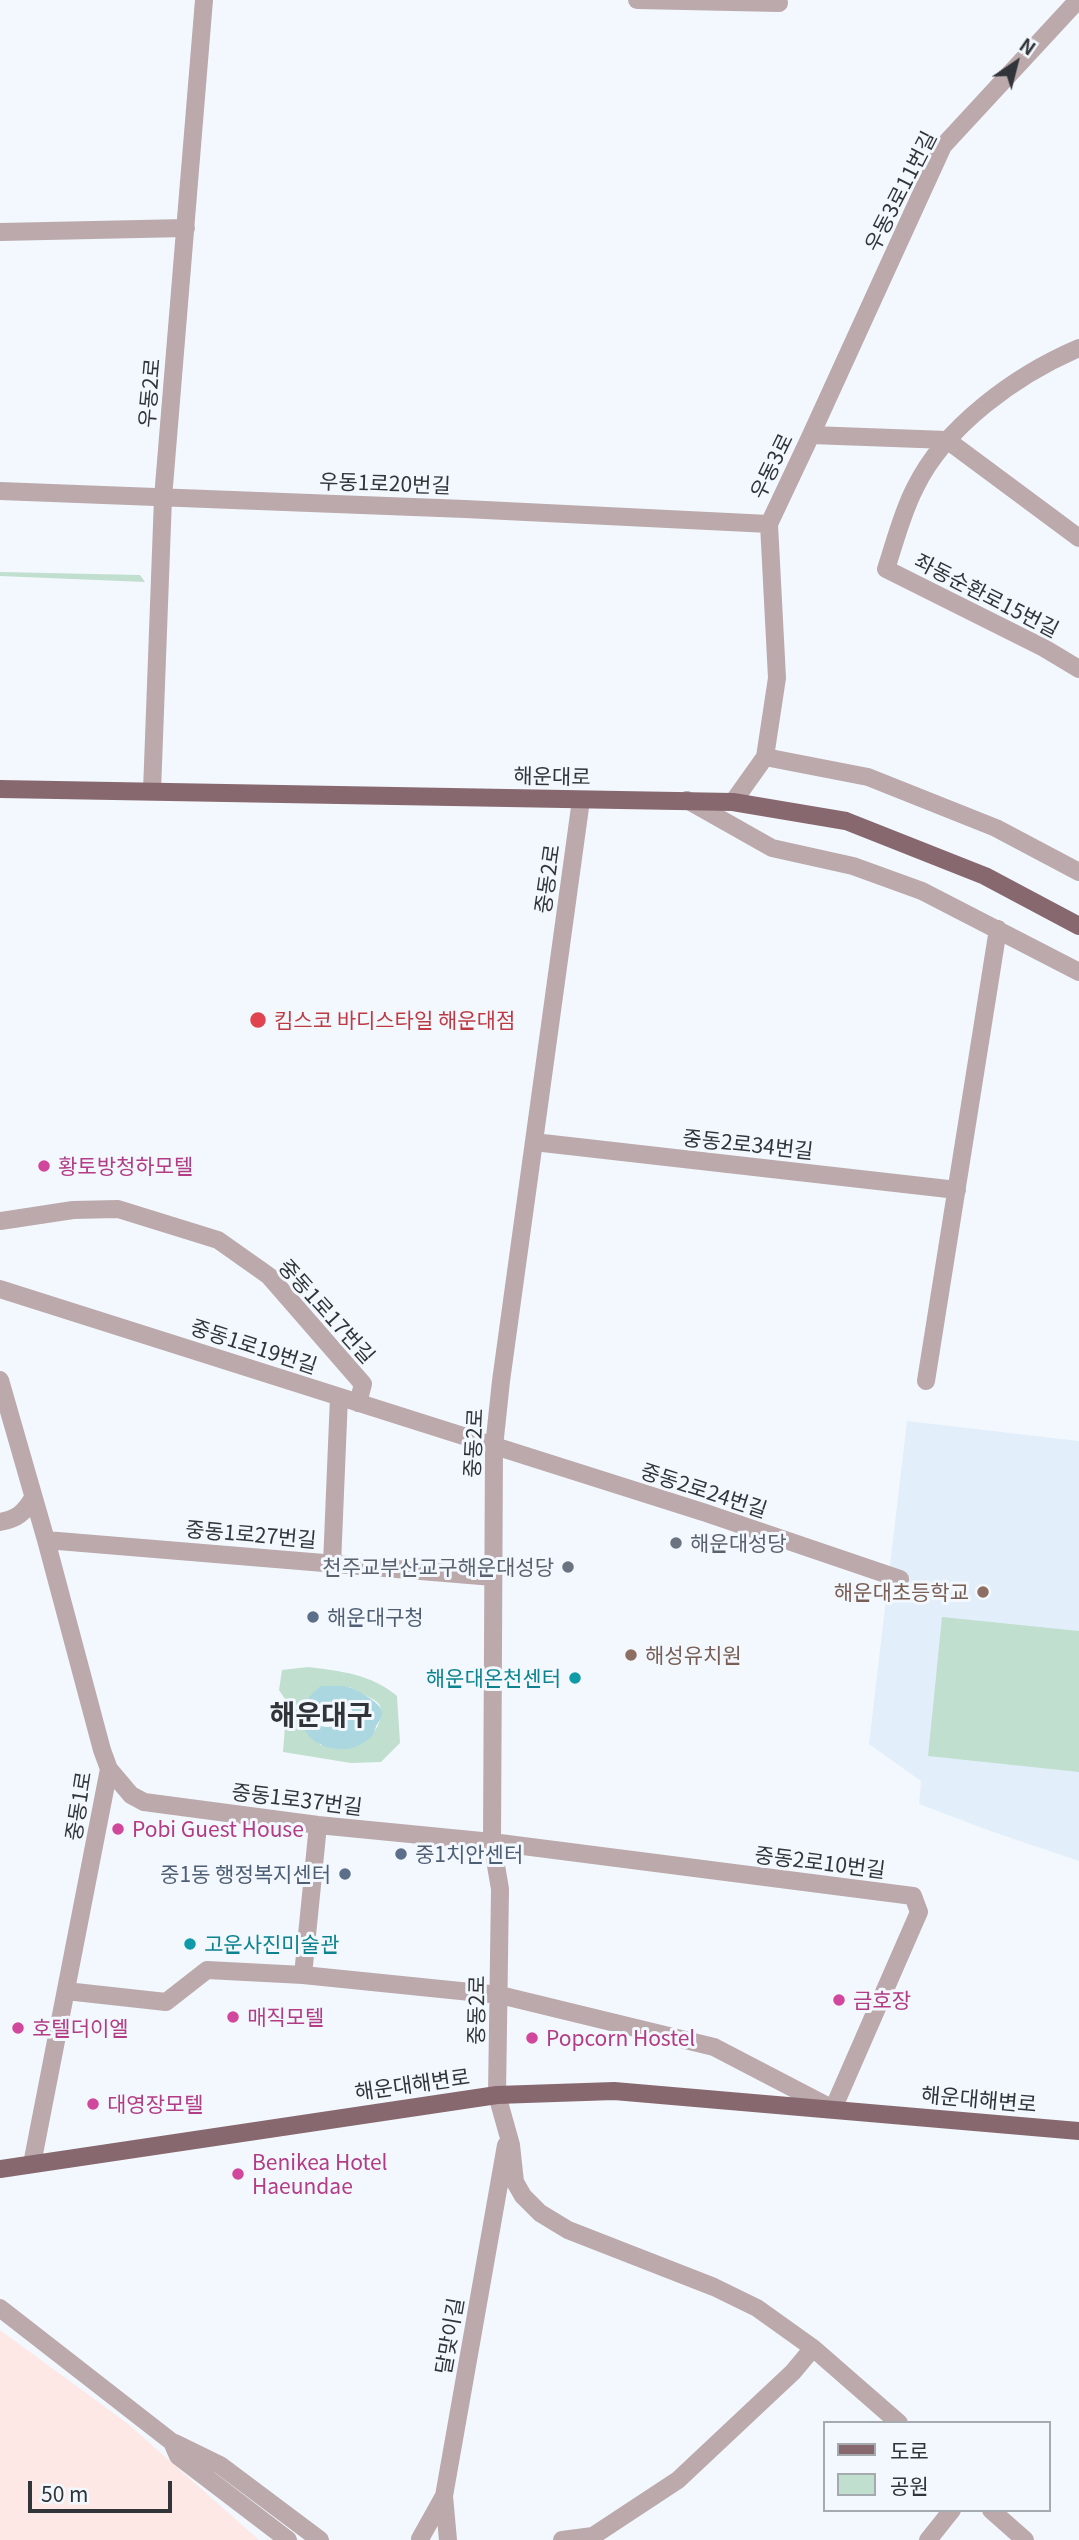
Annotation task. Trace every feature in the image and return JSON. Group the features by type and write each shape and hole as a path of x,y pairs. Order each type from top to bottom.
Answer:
{"main road":[{"name":"해운대로","path":"0,789 733,802 846,821 985,876 1079,926"},
{"name":"해운대해변로","path":"0,2169 498,2095 614,2091 1079,2130"}],"street":[{"name":"우동2로","path":"152,791 163,498 204,0"},
{"path":"637,0 779,3"},
{"name":"우동3로11번길","path":"811,435 943,146 1078,0"},
{"path":"0,232 186,228"},
{"path":"1079,348 997,393 947,440 1079,538"},
{"name":"우동3로","path":"733,802 765,757 777,678 769,524 811,435 947,440"},
{"name":"좌동순환로15번길","path":"947,440 915,487 886,569 1044,648 1079,669"},
{"name":"우동1로20번길","path":"0,491 769,524"},
{"path":"765,757 869,777 996,828 1079,872"},
{"name":"중동2로","path":"498,2095 500,1889 492,1842 494,1447 582,800"},
{"path":"687,800 772,848 853,866 922,891 1079,972"},
{"path":"926,1381 998,929"},
{"name":"중동2로34번길","path":"534,1142 957,1190"},
{"name":"중동1로17번길","path":"0,1221 73,1210 118,1209 218,1240 269,1276 363,1384 358,1404"},
{"name":"중동1로19번길","path":"0,1289 494,1447"},
{"name":"중동1로","path":"0,1380 109,1769 32,2164"},
{"path":"332,1564 339,1397"},
{"name":"중동2로24번길","path":"494,1447 706,1513 900,1579"},
{"path":"0,1522 24,1513 33,1498"},
{"name":"중동1로27번길","path":"46,1540 493,1577"},
{"name":"중동1로37번길","path":"109,1769 131,1795 144,1802 318,1825 492,1842"},
{"path":"303,1975 318,1825"},
{"name":"중동2로10번길","path":"492,1842 913,1896 919,1912 833,2109"},
{"name":"해운대해변로","path":"66,1991 166,2001 207,1970 303,1975 500,1995 714,2047 833,2109"},
{"name":"달맞이길","path":"498,2095 515,2182 532,2207 568,2230 714,2287 757,2308 813,2347 897,2421"},
{"name":"달맞이길","path":"421,2540 444,2496 507,2135"},
{"path":"0,2308 172,2442 220,2465 320,2540"},
{"path":"562,2540 593,2536 678,2480 793,2372 813,2347"},
{"path":"172,2442 178,2456 288,2540"},
{"path":"444,2496 448,2540"},
{"path":"928,2540 950,2512"},
{"path":"993,2512 1025,2540"}],"shaded area":[{"name":"해운대초등학교","path":"907,1421 1079,1441 1079,1861 919,1804 921,1781 869,1744"},
{"path":"0,2330 127,2423 259,2540 0,2540"}],"green space":[{"path":"0,572 140,575 145,582 0,576"},
{"path":"942,1617 1079,1631 1079,1772 928,1756"},
{"path":"308,1667 343,1672 366,1678 387,1689 397,1696 400,1743 381,1762 351,1763 283,1752 287,1702 279,1690 282,1670","holes":["350,1687 379,1704 381,1715 377,1728 359,1745 320,1745 304,1708"]}],"water":[{"path":"321,1686 345,1686 373,1700 381,1708 382,1715 372,1736 358,1746 342,1749 327,1747 314,1740 304,1729 301,1716 306,1701","holes":["339,1704 352,1710 352,1717 342,1723 326,1727 313,1719 316,1714"]}],"place":[{"name":"킴스코 바디스타일 해운대점","path":"258,1020"},
{"name":"황토방청하모텔","path":"44,1166"},
{"name":"해운대성당","path":"676,1543"},
{"name":"천주교부산교구해운대성당","path":"568,1567"},
{"name":"해운대초등학교","path":"983,1592"},
{"name":"해운대구청","path":"313,1617"},
{"name":"해성유치원","path":"631,1655"},
{"name":"해운대온천센터","path":"575,1678"},
{"name":"Pobi Guest House","path":"118,1829"},
{"name":"중1치안센터","path":"401,1854"},
{"name":"중1동 행정복지센터","path":"345,1874"},
{"name":"고운사진미술관","path":"190,1944"},
{"name":"금호장","path":"839,2000"},
{"name":"매직모텔","path":"233,2017"},
{"name":"호텔더이엘","path":"18,2028"},
{"name":"Popcorn Hostel","path":"532,2038"},
{"name":"대영장모텔","path":"93,2104"},
{"name":"Benikea Hotel Haeundae","path":"238,2174"}],"district":[{"name":"해운대구","path":"321,1714"}]}
